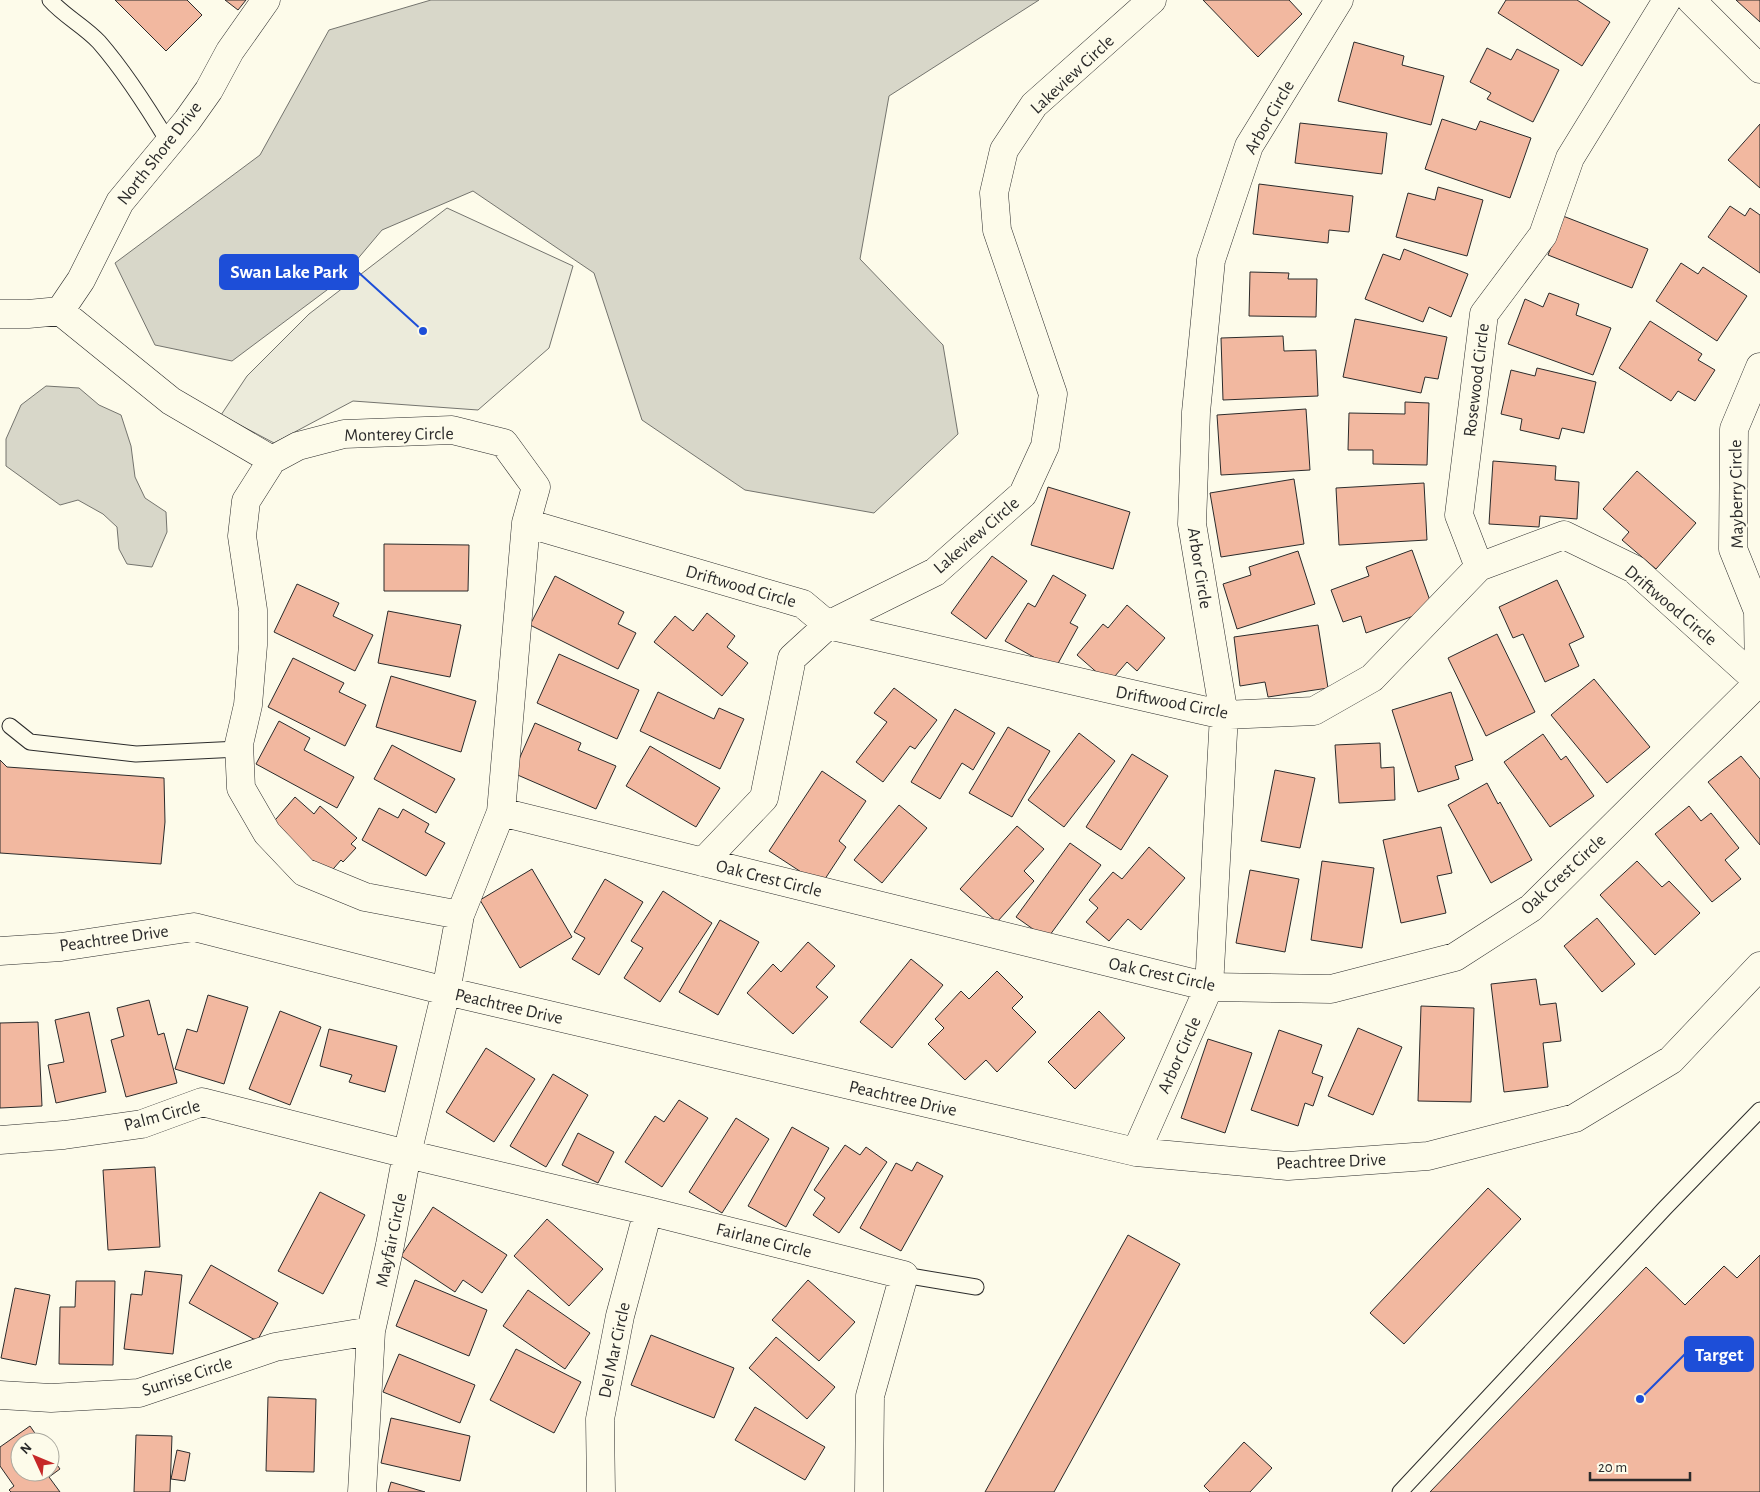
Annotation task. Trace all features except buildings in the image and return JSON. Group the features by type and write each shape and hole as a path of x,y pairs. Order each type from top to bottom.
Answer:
{"street":[{"name":"North Shore Drive","path":"60,311 81,280 116,209 209,90 230,51 266,0"},
{"name":"Lakeview Circle","path":"703,862 764,798 792,658 828,625 935,572 1023,494 1045,446 1053,394 996,230 994,193 1004,150 1034,105 1152,0"},
{"name":"Arbor Circle","path":"1136,1152 1209,987 1224,716 1192,524 1196,412 1211,260 1249,146 1339,0"},
{"name":"Rosewood Circle","path":"1479,567 1459,515 1484,314 1543,235 1570,158 1667,0"},
{"path":"1691,0 1760,69"},
{"path":"0,314 60,311 171,400 272,460"},
{"name":"Mayberry Circle","path":"1760,367 1734,429 1733,549 1758,611 1760,682"},
{"name":"Monterey Circle","path":"452,430 504,443 536,486 526,523 500,812 460,915 365,897 304,872 267,833 241,788 239,744 248,705 254,610 242,536 246,501 272,460 298,446 344,434 452,430"},
{"name":"Driftwood Circle","path":"526,523 803,604 828,625 1224,716 1314,711 1372,678 1479,567 1564,535 1634,569 1760,682"},
{"name":"Oak Crest Circle","path":"500,812 1209,987 1330,989 1455,957 1531,908 1760,682"},
{"name":"Mayfair Circle","path":"362,1492 371,1331 390,1246 407,1154 446,991 460,915"},
{"name":"Peachtree Drive","path":"0,951 61,947 194,927 446,991 1136,1152 1288,1166 1428,1156 1575,1118 1671,1060 1760,966"},
{"name":"Palm Circle","path":"0,1140 64,1135 142,1124 202,1102 407,1154"},
{"name":"Fairlane Circle","path":"407,1154 648,1211 904,1275"},
{"name":"Del Mar Circle","path":"601,1492 600,1419 620,1316 648,1211"},
{"path":"869,1492 870,1396 904,1275"},
{"name":"Sunrise Circle","path":"0,1395 51,1398 139,1393 275,1347 371,1331"}],"lane":[{"path":"50,0 83,26 99,43 144,102 169,143"},
{"path":"10,726 30,742 136,754 239,749"},
{"path":"1400,1492 1664,1208 1760,1110"},
{"path":"904,1275 976,1287"}],"shaded area":[{"path":"431,0 1039,0 889,96 860,259 943,345 958,434 874,513 745,490 642,420 594,273 473,191 382,230 339,281 232,361 155,345 115,263 260,155 329,30"},
{"path":"447,208 573,266 549,348 478,410 353,401 274,443 221,415 247,376 309,314"},
{"path":"46,386 79,388 99,405 121,415 131,446 135,477 145,498 166,512 167,532 152,567 127,564 119,549 117,527 103,514 78,500 60,505 6,466 6,439 21,405"}],"place":[{"name":"Swan Lake Park","path":"423,331"},
{"name":"Target","path":"1640,1399"}]}
